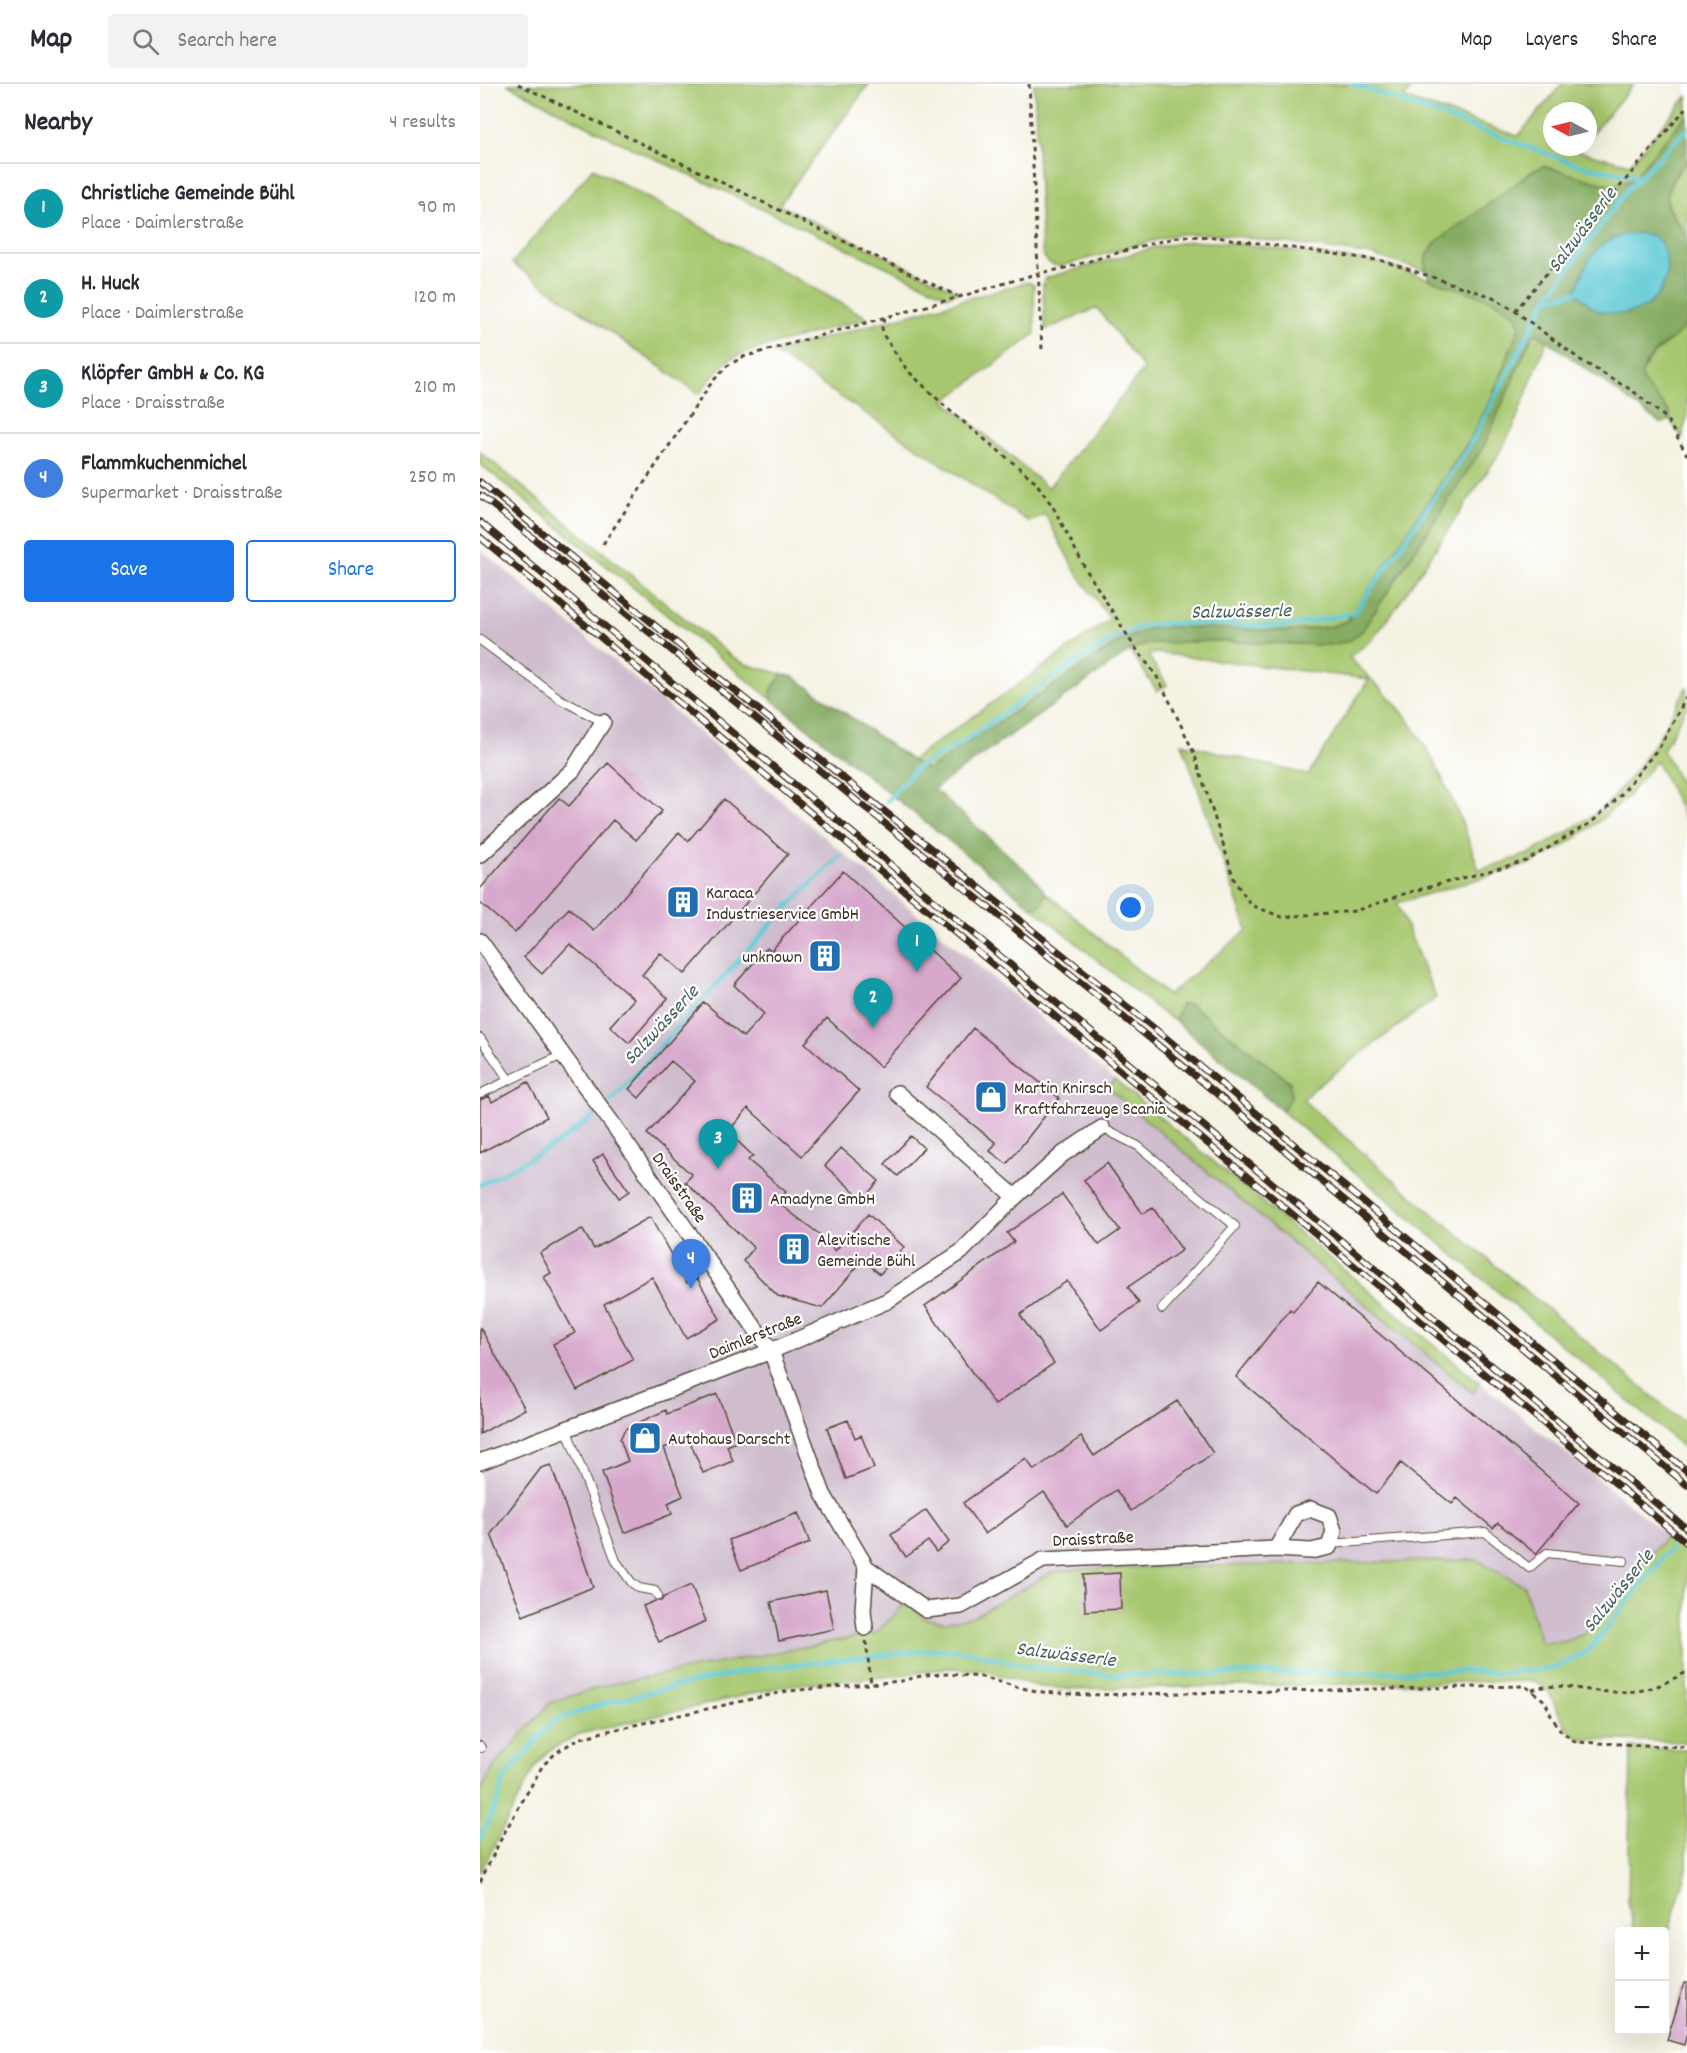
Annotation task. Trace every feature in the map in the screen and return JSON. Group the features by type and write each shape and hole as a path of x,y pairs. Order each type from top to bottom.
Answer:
{"street":[{"path":"480,855 573,770 603,722"},
{"name":"Draisstraße","path":"480,941 612,1123 771,1351 823,1494 866,1567 926,1610 961,1606 1043,1560 1276,1549 1311,1551 1329,1547 1330,1544"},
{"path":"897,1093 1015,1197"},
{"name":"Daimlerstraße","path":"480,1462 771,1351 887,1301 961,1252 1015,1197 1063,1154 1102,1128"},
{"path":"1276,1549 1296,1514 1310,1509 1329,1516 1334,1531 1330,1544"},
{"path":"865,1628 866,1567"}],"lane":[{"path":"480,640 560,699 603,722"},
{"path":"480,1038 509,1080"},
{"path":"480,1094 562,1055"},
{"path":"1102,1128 1138,1146 1234,1226 1161,1309"},
{"path":"566,1428 616,1562 632,1583 639,1588 655,1592 658,1596"},
{"path":"1330,1544 1485,1532 1529,1568 1547,1553 1624,1561"}],"path":[{"path":"518,84 959,297"},
{"path":"1029,84 1042,350"},
{"path":"1515,311 1687,107"},
{"path":"603,544 712,382 727,366 743,357 1039,273 1062,269 1183,236 1216,237 1383,261 1492,297 1515,311 1581,361 1633,391 1666,418 1687,455"},
{"path":"886,317 882,328 884,336 907,370 948,409 1035,481 1053,507 1085,568 1120,625 1161,684 1194,753 1235,882 1251,905 1282,917 1354,910 1407,893 1526,861 1592,822 1618,797 1660,746 1687,696"},
{"path":"865,1628 870,1682"},
{"path":"1532,1690 1545,1686 1565,1686 1598,1691 1631,1691 1660,1685 1687,1672"},
{"path":"480,1882 503,1835 543,1765 557,1752 578,1739 788,1691 901,1681 925,1675 948,1674 982,1677 1021,1689 1077,1695 1525,1686 1545,1701 1552,1718 1561,1731 1576,1742 1687,1747"}],"shaded area":[{"path":"480,549 1115,1080 1108,1087 1472,1392 1479,1382 1667,1535 1584,1635 1563,1642 1541,1642 1524,1586 1052,1572 972,1617 946,1622 926,1619 906,1604 876,1633 611,1684 480,1794"}],"green space":[{"path":"507,84 535,86 537,84 869,84 779,205 960,292 948,296 615,140"},
{"path":"1034,84 1415,84 1404,98 1518,136 1543,106 1543,156 1597,156 1630,164 1687,96 1687,114 1631,180 1614,185 1597,182 1426,254 1425,271 1372,255 1221,234 1178,234 1061,266 1049,263 1042,252"},
{"path":"1562,84 1634,84 1597,127 1597,102 1547,102"},
{"path":"1687,114 1687,160 1672,179 1667,196 1667,207 1687,238 1687,322 1677,336 1660,347 1647,361 1641,376 1648,388 1666,408 1670,420 1661,424 1537,333 1532,335 1484,446 1362,631 1349,641 1329,645 1210,641 1145,644 1130,651 934,789 1032,876 1046,893 1041,905 1032,907 772,700 771,691 782,674 794,677 923,768 929,769 1117,643 1148,629 1172,627 1293,631 1333,626 1347,621 1469,441 1493,395 1519,327 1516,316 1493,300 1430,280 1426,270 1427,257 1435,243 1533,171 1544,166 1614,185 1631,180"},
{"path":"1687,160 1687,238 1669,206 1668,191"},
{"path":"593,168 868,318 750,351 730,359 716,372 699,394 512,263"},
{"path":"1190,241 1234,243 1380,263 1493,300 1517,316 1519,327 1493,395 1469,441 1347,621 1333,626 1293,631 1172,627 1148,629 1117,643 929,769 923,768 912,760 1110,619 1074,569 1045,514 1029,522 773,352 1028,282 1034,285 1035,334 945,401 1048,488 1144,369 1097,308 1045,330 1043,285 1045,279 1152,248"},
{"path":"1687,322 1687,417 1682,438 1670,420 1670,412 1645,387 1641,376 1651,358"},
{"path":"1537,333 1547,340 1513,428 1495,460 1396,608 1372,640 1349,657 1396,705 1431,756 1465,831 1479,870 1529,854 1604,808 1658,739 1687,686 1687,706 1663,750 1687,796 1687,822 1656,761 1626,798 1564,846 1532,863 1397,903 1436,998 1312,1090 1303,1100 1412,1196 1687,1425 1687,1450 1282,1111 1291,1097 1290,1082 1191,1005 1181,1004 1175,1021 1161,1012 1032,907 1041,905 1046,893 1168,995 1247,930 1182,743 1308,775 1369,679 1157,653 1148,655 1167,685 1157,691 1130,651 1145,644 1210,641 1329,645 1349,641 1362,631 1484,446 1532,335"},
{"path":"480,452 732,657 745,664 782,674 771,691 772,700 480,464"},
{"path":"1181,1004 1191,1005 1290,1082 1291,1097 1282,1111 1175,1021"},
{"path":"1115,1080 1479,1382 1473,1393 1108,1088"},
{"path":"1667,1535 1687,1553 1687,1742 1580,1739 1567,1729 1548,1691 1534,1681 1069,1689 1040,1687 981,1670 947,1668 895,1676 789,1685 579,1734 547,1752 535,1767 480,1873 480,1794 494,1766 551,1702 611,1684 876,1633 906,1603 926,1619 946,1622 972,1617 1052,1572 1074,1569 1477,1560 1524,1586 1541,1642 1563,1642 1584,1634"},
{"path":"1631,1748 1687,1749 1687,1870 1669,1931 1669,1927 1633,1927 1628,1902"}],"water":[{"path":"1638,233 1653,235 1662,246 1666,260 1666,273 1657,296 1638,311 1625,314 1594,309 1576,292 1590,259 1596,250 1613,239"}],"building":[{"path":"608,763 662,811 636,840 613,820 515,933 480,903 480,889 559,798 569,806"},
{"name":"Karaca Industrieservice GmbH","path":"724,799 788,854 685,974 660,953 642,975 668,998 629,1043 610,1026 634,999 570,944 542,974 524,957 569,908 594,931 679,832 688,841"},
{"path":"843,871 961,978 880,1067 827,1018 805,1043 859,1091 802,1156 748,1108 728,1132 753,1156 748,1160 786,1192 777,1202 823,1237 835,1251 868,1214 904,1247 880,1274 863,1260 822,1308 778,1296 743,1261 754,1248 685,1182 692,1175 647,1134 695,1081 671,1061 639,1098 629,1089 704,1002 743,1037 764,1014 734,985 767,948 771,951"},
{"path":"973,1028 1059,1098 1007,1164 990,1151 996,1143 926,1087"},
{"path":"528,1082 547,1117 480,1153 480,1100 489,1096 492,1102"},
{"path":"911,1136 924,1148 898,1176 885,1164"},
{"path":"841,1148 879,1181 863,1199 825,1166"},
{"path":"603,1154 629,1191 619,1198 593,1161"},
{"path":"1107,1163 1143,1214 1153,1208 1182,1250 1128,1287 1139,1303 1101,1330 1067,1281 1020,1315 1054,1363 995,1405 925,1306 1014,1242 1007,1233 1062,1194 1099,1245 1120,1230 1084,1180"},
{"path":"650,1217 687,1283 697,1278 720,1319 686,1338 652,1277 604,1304 633,1360 577,1390 553,1344 575,1333 544,1277 551,1273 540,1253 582,1229 594,1249"},
{"path":"1318,1282 1579,1503 1536,1554 1498,1523 1493,1528 1457,1498 1452,1504 1401,1463 1376,1494 1236,1377 1290,1309 1293,1312"},
{"path":"480,1327 525,1409 480,1434"},
{"path":"717,1394 736,1442 727,1446 733,1461 703,1473 688,1437 664,1448 683,1496 668,1503 672,1514 624,1533 602,1472 628,1461 620,1439 625,1429 666,1410 667,1414"},
{"path":"1177,1401 1213,1453 1131,1511 1116,1490 1067,1525 1044,1492 985,1534 963,1503 1026,1458 1034,1470 1081,1437 1094,1456"},
{"path":"848,1420 855,1438 861,1435 874,1468 846,1479 827,1428"},
{"path":"551,1465 593,1587 523,1616 491,1534 541,1468"},
{"path":"926,1510 949,1542 936,1552 928,1541 906,1557 891,1535"},
{"path":"798,1513 810,1543 741,1570 729,1540"},
{"path":"1120,1573 1121,1609 1085,1611 1083,1575"},
{"path":"691,1585 706,1621 659,1642 643,1606 661,1601 664,1597"},
{"path":"826,1590 834,1629 779,1641 771,1602"},
{"path":"1684,1983 1687,1983 1687,2033 1684,2045 1667,2040"}],"waterway":[{"name":"Salzwässerle","path":"1353,84 1578,165 1640,177"},
{"name":"Salzwässerle","path":"887,801 916,768 966,740 1070,666 1108,642 1142,626 1164,623 1288,626 1354,613 1467,450 1547,299 1625,192 1687,129"},
{"name":"Salzwässerle","path":"1547,299 1576,292"},
{"name":"Salzwässerle","path":"480,1185 558,1143 613,1099 785,909 840,856"},
{"name":"Salzwässerle","path":"480,1839 497,1803 504,1778 552,1722 595,1706 675,1686 764,1668 940,1649 972,1652 1029,1667 1113,1675 1464,1671 1496,1673 1542,1670 1559,1666 1587,1652 1671,1548"}],"railway":[{"path":"480,482 1165,1037 1687,1471"},
{"path":"480,495 1158,1045 1687,1485"},
{"path":"480,522 1687,1529"},
{"path":"480,537 1687,1543"}],"place":[{"name":"Karaca Industrieservice GmbH","path":"683,902"},
{"name":"unknown","path":"825,956"},
{"name":"Christliche Gemeinde Bühl","path":"917,972"},
{"name":"H. Huck","path":"873,1028"},
{"name":"Martin Knirsch Kraftfahrzeuge Scania","path":"991,1097"},
{"name":"Klöpfer GmbH & Co. KG","path":"718,1169"},
{"name":"Amadyne GmbH","path":"747,1198"},
{"name":"Alevitische Gemeinde Bühl","path":"794,1249"},
{"name":"Flammkuchenmichel","path":"691,1289"},
{"name":"Autohaus Darscht","path":"645,1438"}]}
